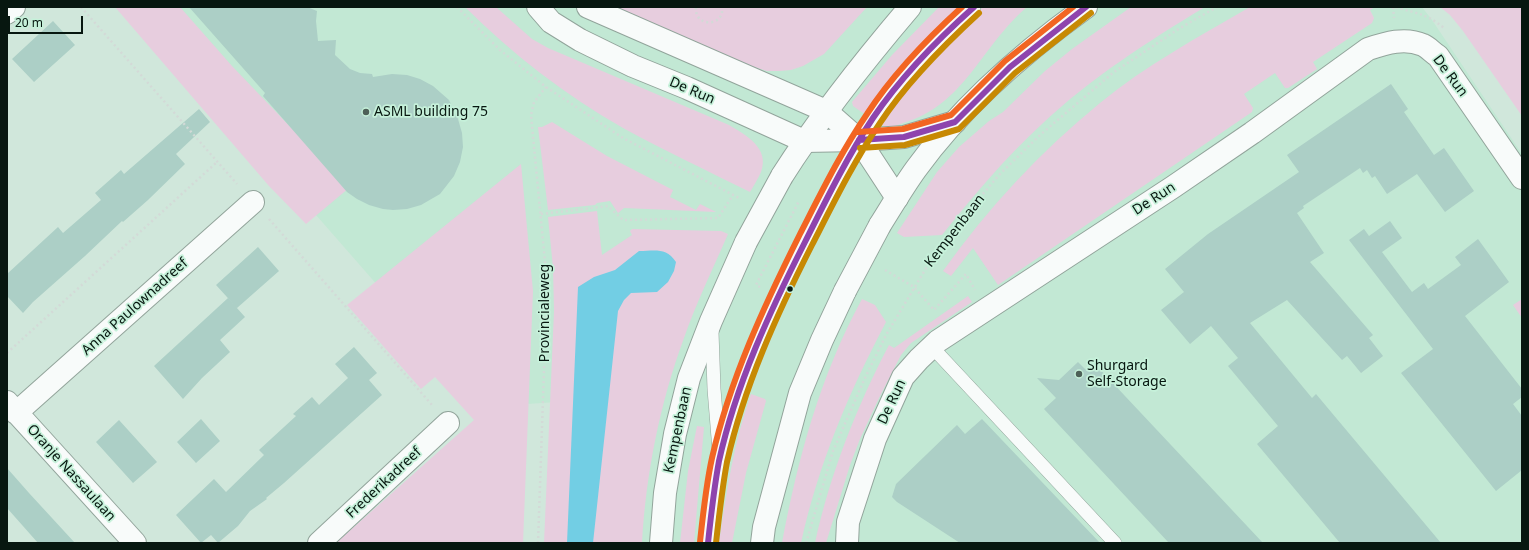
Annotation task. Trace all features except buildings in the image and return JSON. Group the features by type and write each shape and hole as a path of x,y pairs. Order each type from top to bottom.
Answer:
{"street":[{"path":"7,13 14,7"},
{"name":"De Run","path":"538,7 551,22 580,40 633,66 687,88 804,141 904,137 955,122"},
{"path":"588,7 826,111 859,140 897,198"},
{"name":"Kempenbaan","path":"661,543 665,493 675,434 689,378 711,321 746,242 782,176 804,141 870,53 910,7"},
{"path":"762,543 764,527 800,393 822,340 845,291 880,225 917,168 955,122 1010,67 1086,7"},
{"name":"De Run","path":"847,543 848,522 874,438 903,377 919,359 938,341 1167,191 1252,133 1368,49 1382,44 1411,41 1425,45 1438,56 1522,178"},
{"name":"Anna Paulownadreef","path":"12,407 253,202"},
{"name":"Oranje Nassaulaan","path":"12,407 135,543"},
{"name":"Frederikadreef","path":"319,543 448,423"}],"lane":[{"name":"Kempenbaan","path":"708,543 709,524 719,458 740,388 777,296 827,198 859,140 884,104 912,69 952,27 974,7"},
{"name":"Kempenbaan","path":"711,321 719,458"},
{"path":"932,347 1115,543"}],"path":[{"path":"457,7 500,50 546,87 623,138 742,200"},
{"path":"696,7 697,16 702,21 708,23 715,22 720,18 723,11 722,7"},
{"name":"Kempenbaan","path":"806,543 833,451 864,380 886,335 934,255 964,216 1000,175 1040,135 1114,72 1180,28 1217,7"},
{"name":"Provincialeweg","path":"538,543 547,283 531,115 534,102 546,87"},
{"path":"7,353 217,162"},
{"path":"541,214 608,206 623,220 718,218 733,195"},
{"path":"764,289 756,285 799,200"},
{"path":"885,270 914,287 934,310 966,274"}],"shaded area":[{"path":"115,7 180,7 232,66 349,188 306,224 269,186"},
{"path":"134,7 1422,7 1522,154 1522,543 595,543 600,399 484,407"},
{"path":"465,7 496,7 532,39 548,48 729,125 742,133 755,143 762,156 763,164 761,172 750,192 623,128 580,102 520,57"},
{"path":"603,7 867,7 824,54 803,66 791,70 767,71 738,62"},
{"path":"939,7 963,7 913,57 868,112 863,113 853,106 852,102 892,55"},
{"path":"983,7 1027,7 1011,22 971,73 942,103 924,114 897,125 890,127 882,125 880,120 909,82 938,50"},
{"path":"1131,7 1205,7 1120,61 1061,107 1028,137 1002,164 942,235 904,237 897,233 937,172 959,147 989,121 1003,112 1045,71 1072,49"},
{"path":"1250,7 1375,7 1370,10 1374,18 1372,23 1313,62 1317,69 1288,88 1285,88 1275,73 1244,94 1253,108 1252,112 998,285 973,248 951,276 943,271 978,225 1016,182 1056,141 1100,103 1117,89 1154,64"},
{"path":"1440,7 1522,7 1522,116 1463,31 1450,15"},
{"path":"552,122 607,156 673,190 670,197 696,210 700,204 716,212 624,208 618,213 610,201 597,203 595,205 548,210 538,127 542,127"},
{"path":"521,164 533,291 523,543 336,543 474,420 435,377 421,389 347,305"},
{"path":"597,211 602,255 632,235 630,231 632,229 721,231 728,234 689,325 675,363 661,413 647,491 642,543 544,543 554,311 553,268 548,217"},
{"path":"968,296 972,302 911,343 901,355 860,439 850,465 826,543 815,543 828,492 845,442 855,417 889,345 894,348"},
{"path":"862,299 875,305 886,322 847,402 836,430 816,485 801,543 782,543 795,480 812,418 834,358"},
{"path":"1522,299 1522,318 1513,305"},
{"path":"751,394 765,399 766,401 746,473 732,543 719,543 735,449"},
{"path":"697,426 704,427 694,543 680,543 688,471"}],"water":[{"path":"639,251 660,251 668,254 676,262 674,271 668,282 657,292 631,293 624,300 618,311 593,543 567,543 578,287 594,277 615,270"}],"transit line":[{"path":"700,542 710,468 719,429 749,343 787,261 840,158 877,99 911,58 962,7"},
{"path":"708,543 714,491 726,432 744,376 755,348 792,268 837,179 873,118 895,88 920,60 974,7"},
{"path":"858,132 903,129 951,115 1005,61 1073,7"},
{"path":"859,140 904,137 955,122 1010,67 1086,7"},
{"path":"716,543 722,492 734,434 752,378 774,324 799,271 836,198 870,137 902,93 926,65 979,13"},
{"path":"860,148 905,145 959,129 1015,73 1091,13"}],"place":[{"name":"ASML building 75","path":"366,112"},
{"name":"Shurgard Self-Storage","path":"1079,374"}]}
